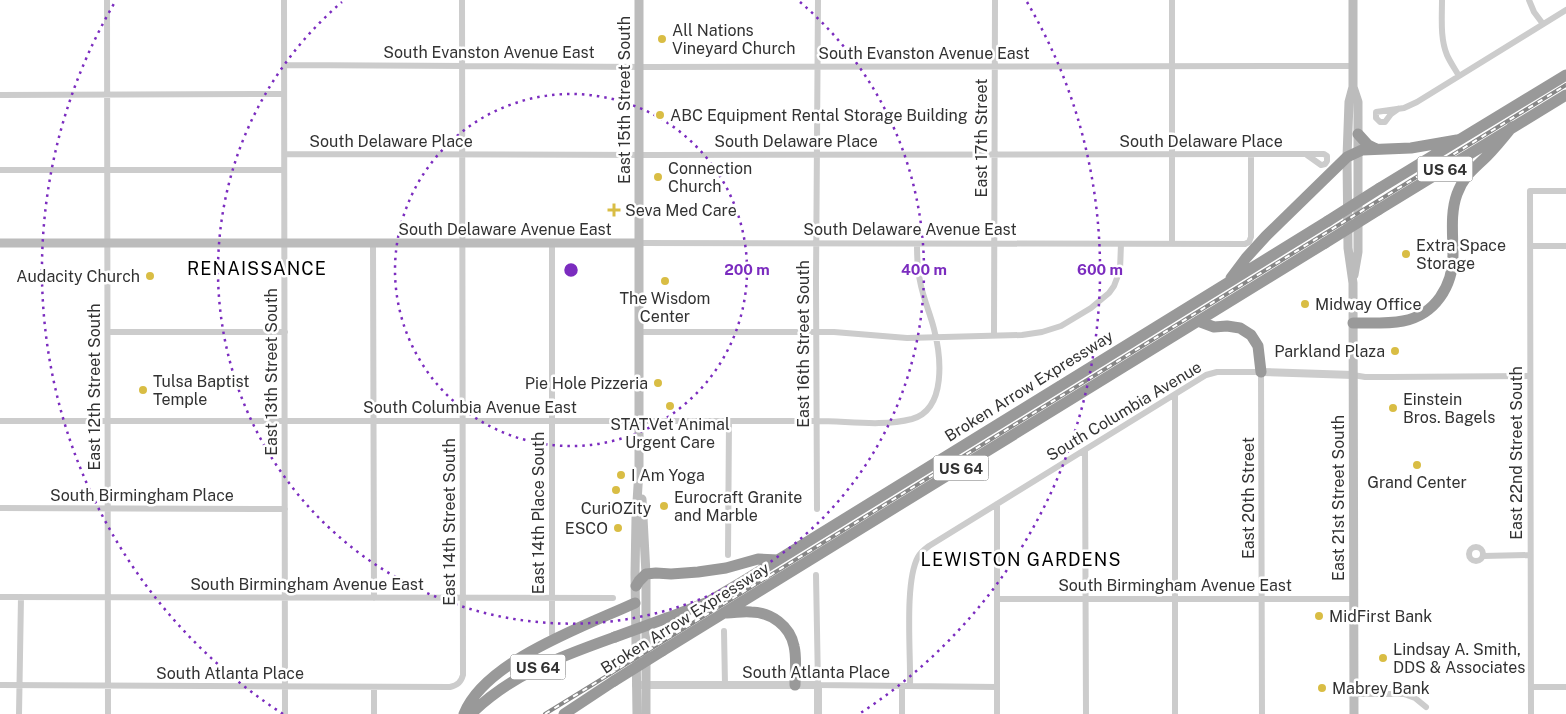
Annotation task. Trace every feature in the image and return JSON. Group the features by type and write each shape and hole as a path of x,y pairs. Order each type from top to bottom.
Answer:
{"highway":[{"name":"Broken Arrow Expressway","path":"471,714 499,690 527,672 575,651 708,602 1566,74"},
{"name":"Broken Arrow Expressway","path":"564,714 662,651 1566,95"},
{"path":"1353,323 1404,321 1427,311 1441,297 1450,280 1453,268 1453,212 1454,202 1461,185 1466,176 1512,128"},
{"path":"1358,134 1368,145 1376,149"},
{"path":"1226,284 1266,236 1347,157 1358,151 1410,148 1457,140"},
{"path":"1198,321 1214,327 1240,328 1251,335 1258,346 1261,372"},
{"path":"636,586 646,574 698,572 726,568 758,559 778,560"},
{"path":"464,714 469,701 486,684 518,658 636,603"},
{"path":"723,614 759,612 776,619 783,625 788,631 796,655 795,686"}],"main road":[{"name":"East 15th Street South","path":"637,714 636,518 640,421 639,0"},
{"name":"East 21st Street South","path":"1353,0 1353,87 1349,102 1347,157 1348,248 1353,283 1354,714"},
{"name":"East 21st Street South","path":"1353,87 1358,102 1358,252 1353,283"},
{"name":"South Delaware Avenue East","path":"0,243 640,243"},
{"name":"East 15th Street South","path":"639,470 644,517 646,574 646,714"}],"street":[{"name":"East 12th Street South","path":"107,0 108,714"},
{"name":"East 13th Street South","path":"284,0 285,714"},
{"name":"East 14th Street South","path":"459,684 463,675 462,0"},
{"name":"East 16th Street South","path":"817,509 816,244 818,0"},
{"name":"East 17th Street","path":"994,336 995,0"},
{"path":"1172,0 1172,244"},
{"path":"1442,0 1444,47 1459,76"},
{"path":"1529,0 1534,12 1543,24"},
{"path":"1398,109 1418,102 1566,10"},
{"name":"South Evanston Avenue East","path":"284,65 817,67 1353,66"},
{"path":"0,94 284,94"},
{"name":"South Delaware Place","path":"285,154 1307,155"},
{"name":"South Delaware Avenue East","path":"640,243 1241,244 1249,242 1251,233 1251,155"},
{"path":"0,170 284,170"},
{"name":"East 22nd Street South","path":"1531,714 1530,191 1566,191"},
{"name":"East 14th Place South","path":"552,243 552,634"},
{"path":"373,244 374,598"},
{"path":"917,244 920,282 936,337"},
{"path":"639,332 817,332 852,333 898,338 1022,335 1053,329 1069,322 1102,300 1109,293 1118,278 1121,262 1121,244"},
{"path":"1530,246 1566,246"},
{"path":"108,332 285,332"},
{"name":"South Columbia Avenue East","path":"0,421 900,422 922,415 933,402 937,393 939,370 936,337"},
{"name":"South Columbia Avenue","path":"910,686 910,598 917,558 929,546 1212,372 1383,377 1530,376"},
{"name":"East 20th Street","path":"1261,372 1262,714"},
{"path":"1175,395 1175,714"},
{"path":"728,555 729,421"},
{"path":"1085,451 1086,714"},
{"path":"997,504 997,714"},
{"name":"South Birmingham Place","path":"0,508 285,509"},
{"path":"1483,556 1530,556"},
{"path":"816,574 818,714"},
{"name":"South Birmingham Avenue East","path":"0,597 613,598"},
{"path":"19,714 21,598"},
{"name":"South Birmingham Avenue East","path":"997,598 1353,599"},
{"path":"724,631 725,685"},
{"name":"South Atlanta Place","path":"0,685 450,687 459,684"},
{"name":"South Atlanta Place","path":"636,685 997,687"},
{"path":"902,686 902,714"},
{"path":"374,687 374,714"},
{"path":"1531,687 1566,687"},
{"path":"1353,694 1410,695 1426,707"}],"railway":[{"path":"545,714 1566,85"}],"place":[{"name":"All Nations Vineyard Church","path":"662,39"},
{"name":"ABC Equipment Rental Storage Building","path":"660,115"},
{"name":"Connection Church","path":"658,177"},
{"name":"Seva Med Care","path":"614,210"},
{"name":"Extra Space Storage","path":"1406,254"},
{"name":"Audacity Church","path":"150,276"},
{"name":"The Wisdom Center","path":"665,281"},
{"name":"Midway Office","path":"1305,304"},
{"name":"Parkland Plaza","path":"1395,351"},
{"name":"Pie Hole Pizzeria","path":"658,383"},
{"name":"Tulsa Baptist Temple","path":"143,390"},
{"name":"STATVet Animal Urgent Care","path":"670,406"},
{"name":"Einstein Bros. Bagels","path":"1393,408"},
{"name":"Grand Center","path":"1417,465"},
{"name":"I Am Yoga","path":"621,475"},
{"name":"CuriOZity","path":"616,490"},
{"name":"Eurocraft Granite and Marble","path":"664,506"},
{"name":"ESCO","path":"618,528"},
{"name":"MidFirst Bank","path":"1319,616"},
{"name":"Lindsay A. Smith, DDS & Associates","path":"1383,658"},
{"name":"Mabrey Bank","path":"1322,688"}],"district":[{"name":"RENAISSANCE","path":"257,268"},
{"name":"LEWISTON GARDENS","path":"1021,559"}]}
